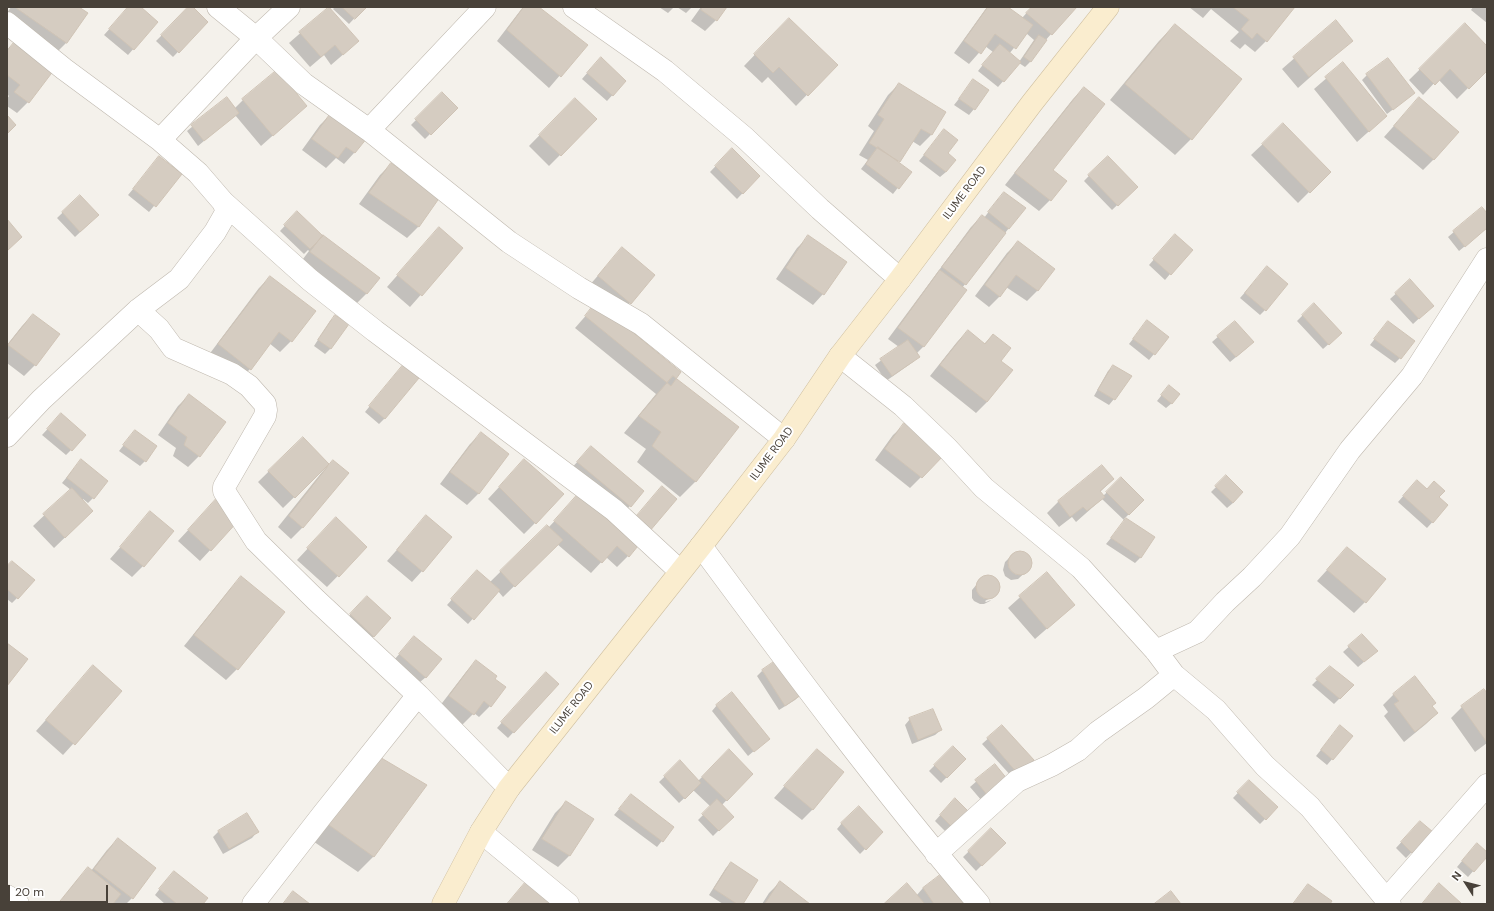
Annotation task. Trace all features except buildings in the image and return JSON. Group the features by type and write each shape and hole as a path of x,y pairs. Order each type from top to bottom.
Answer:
{"street":[{"path":"218,7 256,38 304,84 369,130 508,242 579,288 642,324 784,439"},
{"path":"160,140 256,38 289,7"},
{"path":"369,130 485,7"},
{"path":"574,7 665,71 745,138 820,209 900,279"},
{"name":"ILUME ROAD","path":"443,904 481,832 509,788 784,439 840,356 900,279 1032,103 1108,7"},
{"path":"7,23 64,69 160,140 198,173 223,202 310,280 375,331 614,510 680,571"},
{"path":"7,436 41,400 138,310 179,279 215,232 227,211 223,202"},
{"path":"1156,651 1197,632 1225,602 1252,577 1290,536 1350,450 1412,376 1487,259"},
{"path":"138,310 160,329 173,348 232,374 249,386 266,404 265,416 224,487 224,491 256,541 316,600 418,695 509,788"},
{"path":"840,356 903,406 947,448 984,488 1081,568 1156,651 1174,675 1216,710 1265,766 1310,807 1388,902 1487,785"},
{"path":"701,546 804,685 936,854 979,904"},
{"path":"936,854 1017,781 1052,765 1078,750 1098,732 1146,698 1174,675"},
{"path":"253,904 313,826 418,695"},
{"path":"481,832 568,904"},
{"path":"7,896 18,904"}]}
